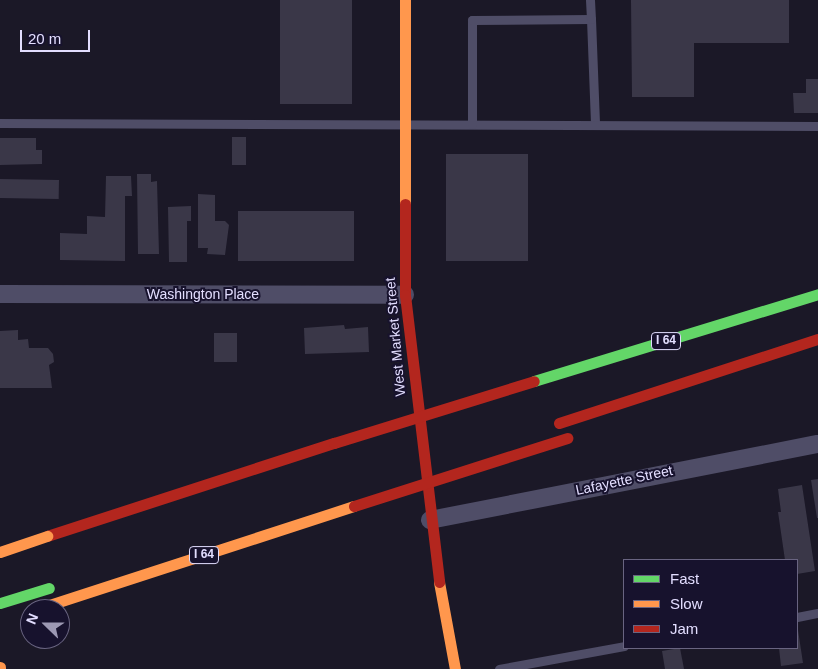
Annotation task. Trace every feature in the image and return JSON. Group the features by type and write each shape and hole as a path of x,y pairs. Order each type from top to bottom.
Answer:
{"main road":[{"name":"West Market Street","path":"405,0 405,294 430,520 455,669"},
{"name":"I 64","path":"0,552 334,443 818,294"},
{"path":"555,425 818,339"},
{"name":"I 64","path":"70,599 572,437"},
{"path":"414,470 442,461"},
{"path":"0,603 54,586"}],"street":[{"name":"Washington Place","path":"0,294 405,294"},
{"name":"Lafayette Street","path":"430,520 818,444"}],"lane":[{"path":"590,0 595,124"},
{"path":"472,124 472,20 591,19"},
{"path":"0,123 818,126"},
{"path":"798,617 818,612"},
{"path":"499,669 623,646"}],"building":[{"path":"280,0 352,0 352,104 280,104"},
{"path":"631,0 789,0 789,43 694,43 694,97 632,97"},
{"path":"806,79 818,79 818,113 794,113 793,93 806,93"},
{"path":"232,137 246,137 246,165 232,165"},
{"path":"0,138 36,138 36,150 42,150 42,164 0,165"},
{"path":"446,154 528,154 528,261 446,261"},
{"path":"137,174 151,174 151,182 157,181 159,254 138,254"},
{"path":"106,176 131,176 132,196 125,196 125,261 60,260 60,233 87,234 87,216 105,217"},
{"path":"0,179 59,180 59,199 0,198"},
{"path":"198,194 215,195 215,221 225,221 229,225 225,255 207,254 208,248 198,248"},
{"path":"191,206 191,221 187,221 187,262 169,262 168,207"},
{"path":"238,211 354,211 354,261 238,261"},
{"path":"344,325 345,329 368,327 369,352 305,354 304,328"},
{"path":"18,330 18,340 28,339 29,348 48,348 53,354 54,362 49,365 52,388 0,388 0,331"},
{"path":"214,333 237,333 237,362 214,362"},
{"path":"818,479 818,518 817,518 811,480"},
{"path":"802,485 815,571 798,574 798,559 785,559 778,512 781,512 778,489"},
{"path":"798,630 803,663 781,666 779,649 798,649"},
{"path":"680,649 684,669 665,669 662,651"}],"traffic: fast":[{"path":"534,381 818,294"},
{"path":"0,603 49,588"}],"traffic: slow":[{"path":"405,0 405,204"},
{"path":"68,599 354,506"},
{"path":"0,552 47,536"},
{"path":"439,582 455,669"}],"traffic: jam":[{"path":"405,204 405,295 439,582"},
{"path":"559,423 818,339"},
{"path":"334,443 534,381"},
{"path":"354,506 567,438"},
{"path":"47,536 334,443"}]}
